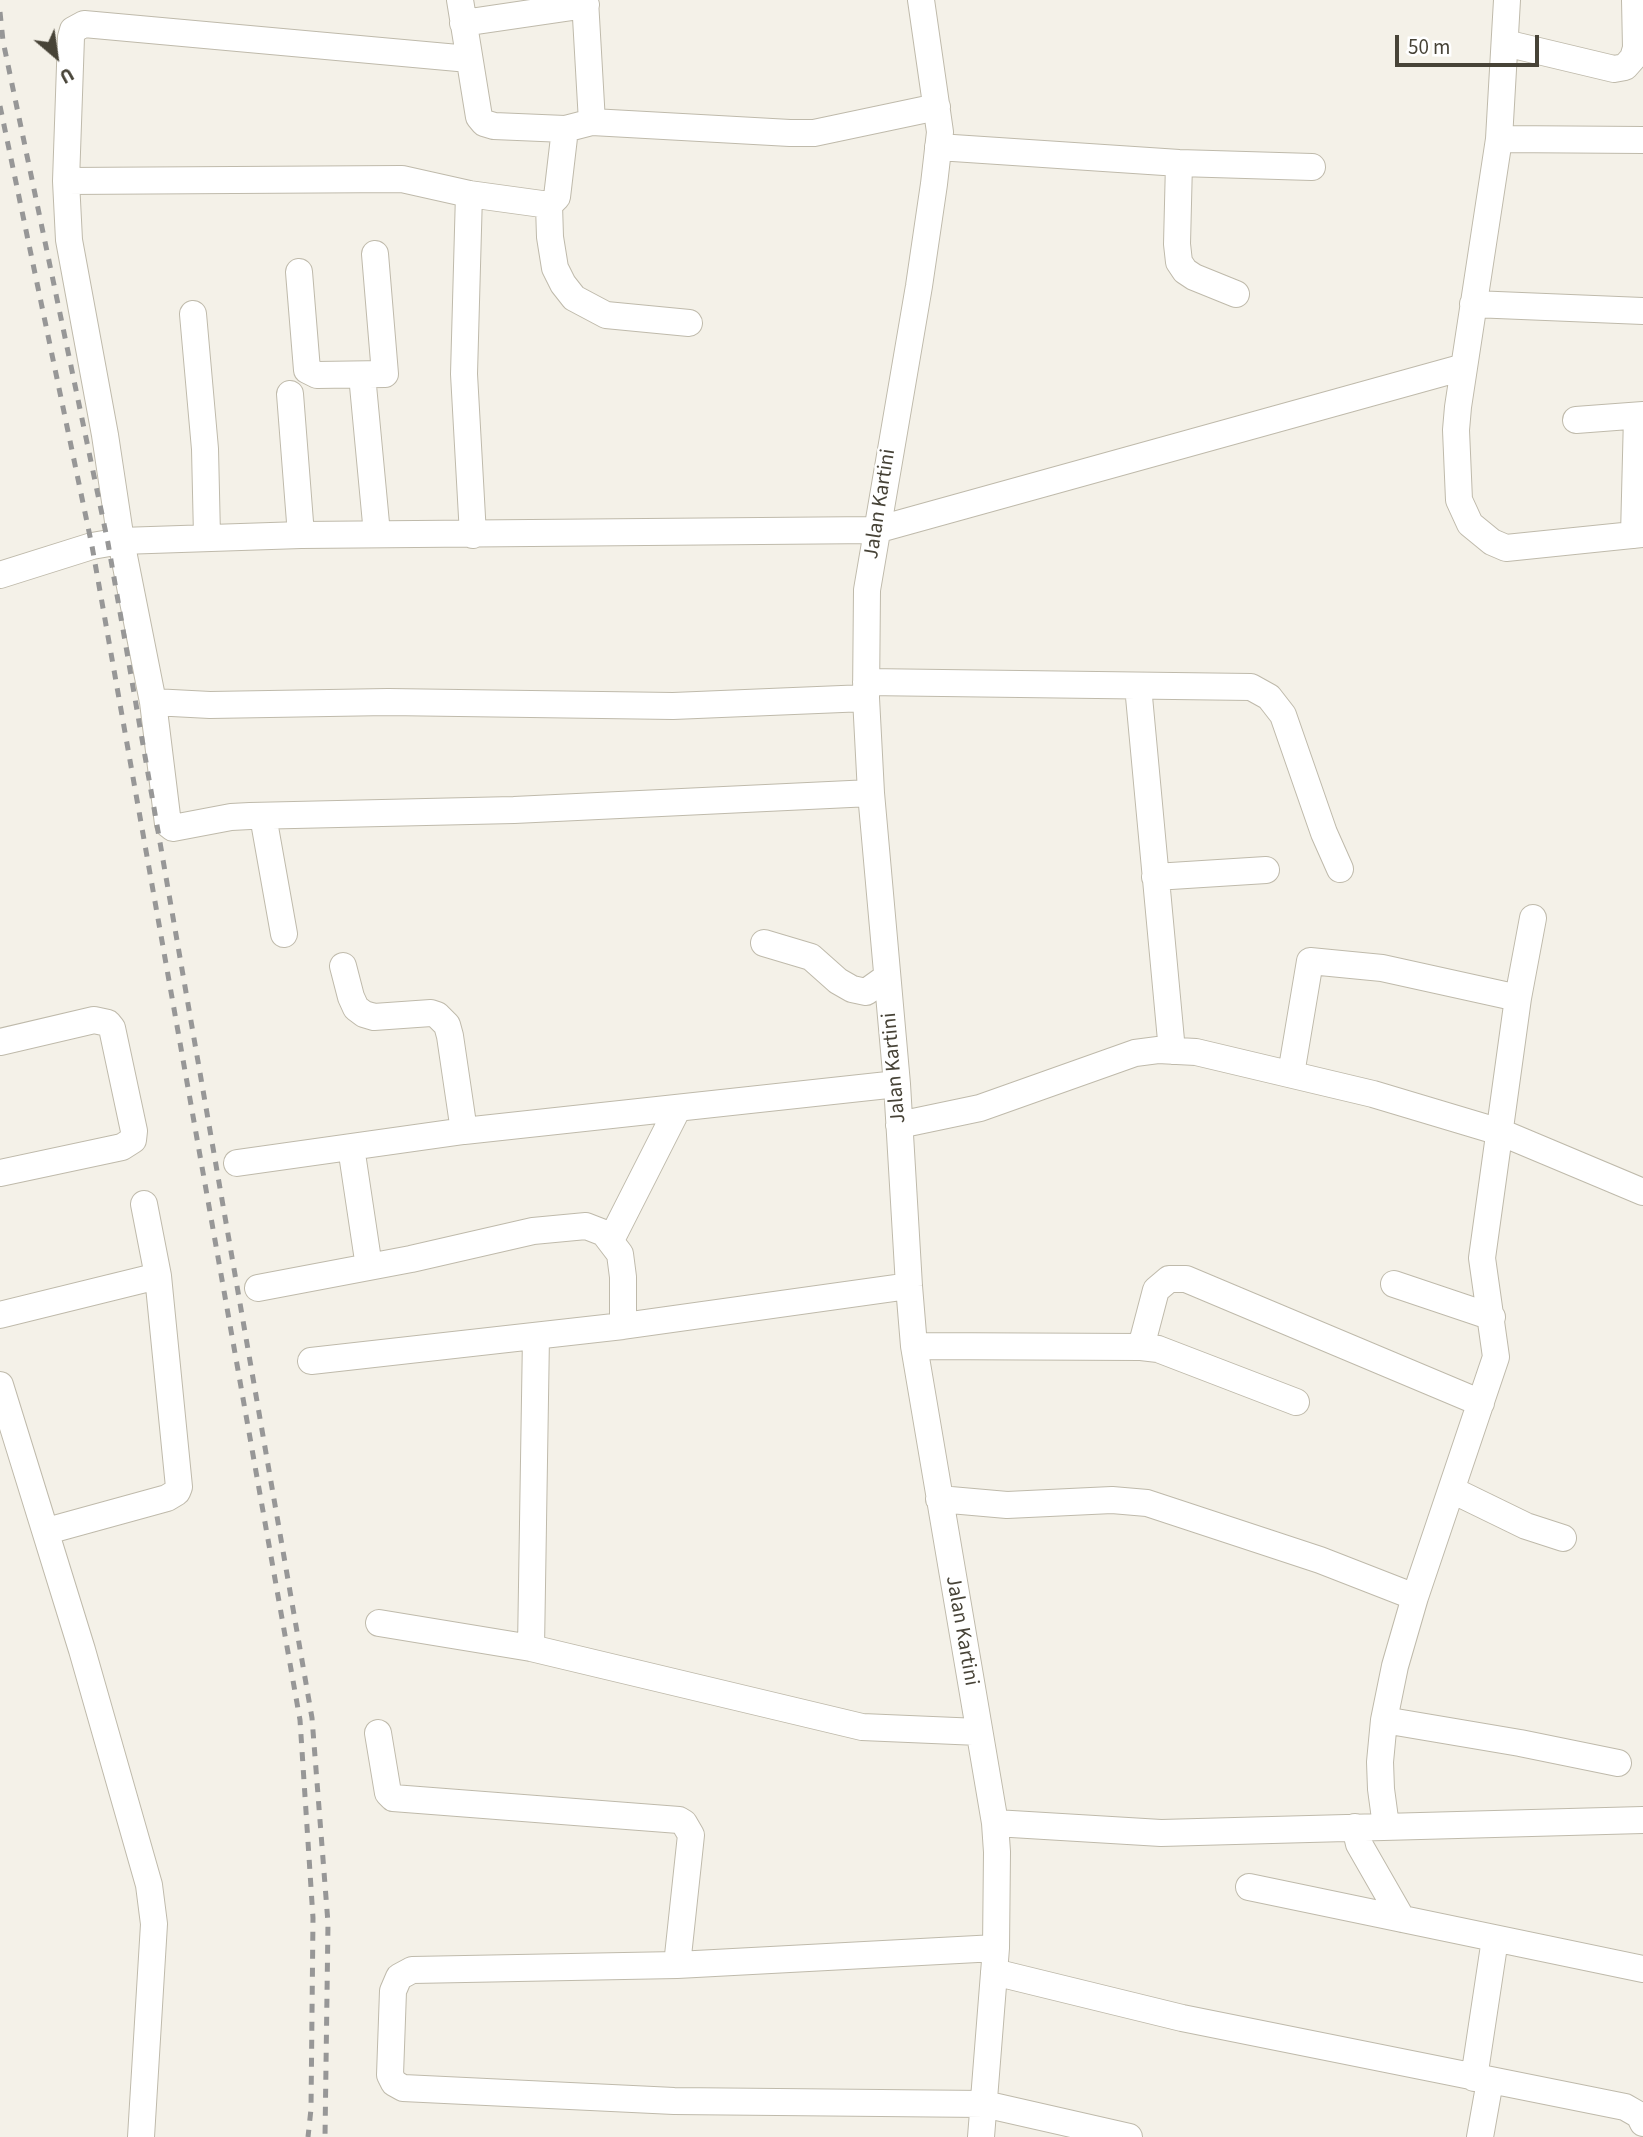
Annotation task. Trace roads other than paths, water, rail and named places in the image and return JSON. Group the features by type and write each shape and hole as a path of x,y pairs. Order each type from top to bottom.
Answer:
{"street":[{"name":"Jalan Kartini","path":"921,0 940,132 919,286 867,590 866,690 870,793 897,1084 914,1346 995,1823 998,1886 995,1960 981,2137"},
{"path":"1507,0 1499,139 1456,430 1459,500 1471,524 1492,542 1506,548 1639,535 1640,416 1576,420"},
{"path":"1506,43 1614,69 1625,67 1633,58 1636,48 1635,0"},
{"path":"592,122 585,3 462,11 476,108 484,123 494,126 565,129 592,122 790,134 814,133 937,107"},
{"path":"469,59 84,24 78,26 71,37 66,181 69,240 105,435 121,541 153,702 168,824 173,828 183,828 231,817 514,810 870,793"},
{"path":"565,129 557,197 549,205 555,268 563,284 574,298 606,315 690,323"},
{"path":"1499,139 1643,140"},
{"path":"938,147 1179,163 1312,167"},
{"path":"1179,163 1179,262 1194,277 1236,294"},
{"path":"66,181 401,179 469,194 549,205"},
{"path":"469,194 464,374 473,535"},
{"path":"299,272 307,370 317,375 385,374 375,254"},
{"path":"1473,304 1643,311"},
{"path":"193,314 205,449 207,537"},
{"path":"0,575 92,546 121,541 301,535 876,530 1464,367"},
{"path":"362,375 377,534"},
{"path":"290,394 301,535"},
{"path":"1138,686 1172,1051"},
{"path":"153,702 201,705 388,702 674,706 866,690 1251,687 1269,697 1283,715 1324,833 1340,869"},
{"path":"263,816 284,934"},
{"path":"1155,877 1266,870"},
{"path":"1386,1826 1380,1762 1384,1720 1395,1666 1415,1597 1496,1357 1482,1258 1518,998 1533,918"},
{"path":"764,943 811,957 838,981 852,989 866,992 887,978"},
{"path":"1291,1074 1310,961 1382,968 1518,998"},
{"path":"343,966 351,997 356,1007 364,1014 374,1017 431,1013 447,1025 464,1131"},
{"path":"0,1042 94,1020 108,1023 112,1028 134,1131 133,1140 122,1147 0,1173"},
{"path":"900,1125 980,1108 1135,1053 1196,1052 1373,1094 1500,1132 1643,1192"},
{"path":"237,1163 464,1131 897,1084"},
{"path":"611,1240 678,1108"},
{"path":"351,1147 369,1267"},
{"path":"47,1531 167,1499 177,1492 179,1487 159,1276 144,1204"},
{"path":"258,1288 556,1227 586,1226 596,1228 611,1240 620,1254 623,1326"},
{"path":"0,1315 159,1276"},
{"path":"1141,1347 1156,1290 1164,1281 1174,1278 1199,1285 1481,1403"},
{"path":"1395,1284 1492,1317"},
{"path":"312,1361 623,1326 909,1286"},
{"path":"531,1648 536,1336"},
{"path":"914,1346 1158,1349 1296,1402"},
{"path":"0,1385 47,1531 152,1903 154,1924 141,2137"},
{"path":"1451,1490 1526,1526 1563,1538"},
{"path":"939,1499 1007,1505 1112,1500 1147,1503 1307,1556 1415,1597"},
{"path":"379,1623 531,1648 862,1727 979,1732"},
{"path":"1384,1720 1618,1763"},
{"path":"377,1733 388,1793 393,1798 679,1820 684,1823 691,1835 677,1965"},
{"path":"995,1823 1161,1832 1643,1820"},
{"path":"1354,1827 1359,1844 1402,1919"},
{"path":"1249,1887 1643,1969"},
{"path":"1480,2137 1482,2080 1496,1939"},
{"path":"1129,2137 984,2104 674,2101 403,2088 394,2083 390,2075 393,1991 399,1977 412,1970 995,1960 1182,2018 1625,2107 1642,2125"}],"railway":[{"path":"0,12 3,41 108,543 312,1718 328,1923 325,2137"},
{"path":"0,106 92,546 300,1720 313,1918 311,2109 308,2137"}]}
